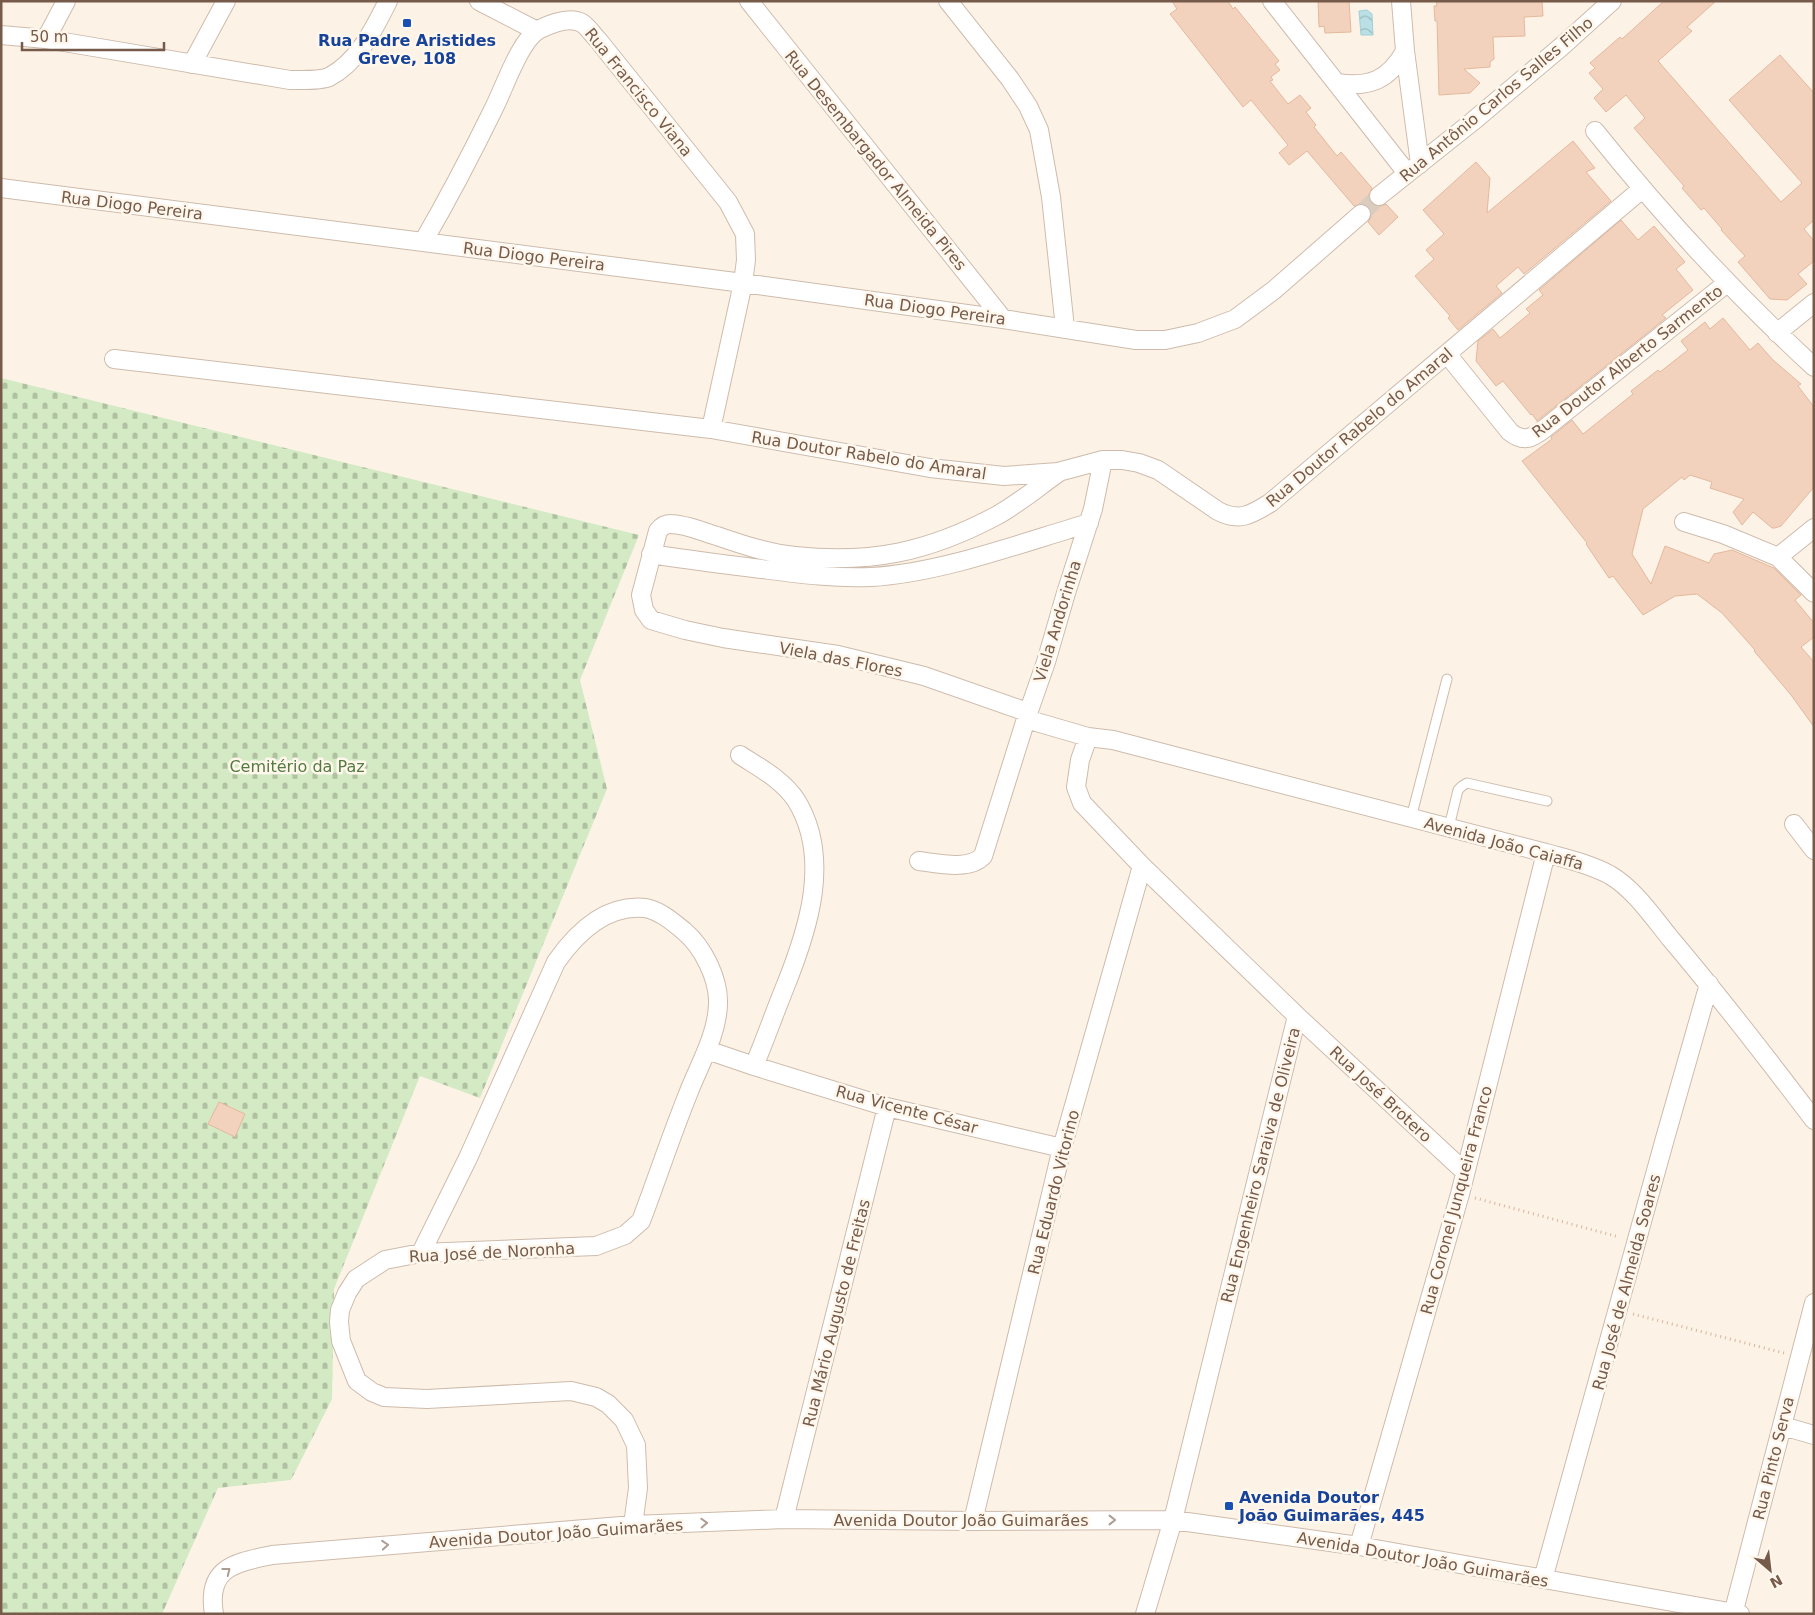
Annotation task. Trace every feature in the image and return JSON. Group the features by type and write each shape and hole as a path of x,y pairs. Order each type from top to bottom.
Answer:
{"street":[{"path":"46,39 66,1"},
{"path":"192,64 226,1"},
{"path":"1,34 46,39 290,80 327,78 352,60 374,28 388,1"},
{"path":"423,242 490,117 514,64 528,40 537,31 479,1"},
{"name":"Rua Desembargador Almeida Pires","path":"749,1 1003,319"},
{"path":"948,1 1010,79 1028,106 1039,130 1051,197 1066,328 1136,340 1165,340 1198,333 1235,319 1274,290 1361,214"},
{"path":"1272,1 1337,83 1413,168"},
{"path":"1401,1 1413,168"},
{"name":"Rua Antônio Carlos Salles Filho","path":"1379,196 1561,47 1612,1"},
{"name":"Rua Francisco Viana","path":"537,31 570,20 582,24 598,40 728,202 745,234 746,260 743,283"},
{"path":"1337,83 1367,84 1380,79 1390,72 1405,51"},
{"path":"1595,131 1642,189 1727,283 1776,333 1814,367"},
{"name":"Rua Diogo Pereira","path":"1,188 743,283 1066,328"},
{"name":"Rua Doutor Rabelo do Amaral","path":"114,359 711,429 930,468 1004,476 1058,472 1104,460 1122,460 1139,463 1158,470 1229,517 1247,516 1270,503 1642,189"},
{"path":"711,429 743,283"},
{"name":"Rua Doutor Alberto Sarmento","path":"1447,354 1510,432 1523,440 1536,435 1544,429 1727,283"},
{"path":"1776,333 1814,303"},
{"name":"Viela Andorinha","path":"918,861 966,865 976,862 983,856 1089,523 1104,460"},
{"path":"1058,472 997,515 929,545 894,554 860,558 787,555 762,551 685,526 668,523 658,531 652,554 697,562 791,574 871,577 910,572 951,563 1089,523"},
{"path":"1684,522 1723,534 1778,557 1814,593"},
{"path":"1778,557 1814,528"},
{"name":"Viela das Flores","path":"652,554 641,595 644,610 651,620 723,638 838,655 924,676 1026,716"},
{"path":"1026,716 1088,737"},
{"name":"Avenida João Caiaffa","path":"1088,737 1113,740 1449,827 1546,853 1591,867 1610,876 1622,884 1641,903 1709,984 1814,1120"},
{"name":"Rua Engenheiro Saraiva de Oliveira","path":"1088,737 1078,768 1076,788 1082,803 1142,866 1297,1016 1173,1520 1145,1614"},
{"path":"740,755 773,776 795,800 805,819 812,842 814,864 808,922 796,960 754,1066"},
{"path":"1794,824 1814,850"},
{"name":"Rua Coronel Junqueira Franco","path":"1359,1546 1460,1194 1546,853"},
{"name":"Rua Eduardo Vitorino","path":"973,1521 1062,1148 1142,866"},
{"name":"Rua José de Noronha","path":"421,1253 468,1158 556,962 567,947 582,931 603,916 624,908 647,908 672,920 691,937 711,970 717,988 718,1005 707,1050 688,1094 641,1222 625,1235 596,1246 421,1253 386,1260 356,1279 347,1292 340,1310 339,1322 340,1342 357,1380 372,1392 384,1397 427,1399 571,1391 596,1397 608,1404 624,1420 636,1445 638,1488 633,1525"},
{"name":"Rua José de Almeida Soares","path":"1543,1580 1709,984"},
{"name":"Rua José Brotero","path":"1297,1016 1465,1172"},
{"name":"Rua Vicente César","path":"707,1050 887,1107 1062,1148"},
{"name":"Rua Mário Augusto de Freitas","path":"784,1520 887,1107"},
{"name":"Rua Pinto Serva","path":"1736,1613 1814,1303"},
{"path":"1783,1426 1814,1434"},
{"name":"Avenida Doutor João Guimarães","path":"214,1614 212,1590 223,1572 238,1562 272,1554 633,1525 784,1520 1173,1520 1359,1546 1736,1613"}],"lane":[{"path":"1411,818 1446,679"},
{"path":"1449,827 1458,790 1465,784 1470,783 1547,802"}],"path":[{"path":"1460,1194 1624,1238 1638,1240"},
{"path":"1618,1311 1799,1357"}],"green space":[{"name":"Cemitério da Paz","path":"1,378 639,535 580,680 607,789 480,1098 420,1076 334,1289 332,1399 291,1480 218,1488 162,1614 1,1614"}],"water":[{"path":"1367,10 1372,14 1373,35 1361,35 1359,11"}],"building":[{"path":"1172,1 1228,1 1233,9 1235,7 1279,61 1275,64 1280,70 1271,77 1273,80 1270,81 1288,104 1300,95 1311,108 1306,112 1316,125 1314,127 1337,156 1341,152 1372,188 1368,197 1370,202 1376,206 1386,204 1398,217 1379,235 1368,222 1371,217 1369,207 1364,204 1354,206 1307,151 1289,165 1279,153 1288,145 1251,100 1243,107 1170,14 1177,9"},
{"path":"1318,1 1349,1 1351,32 1325,33 1324,26 1319,27"},
{"path":"1436,1 1542,1 1543,16 1524,17 1525,36 1493,37 1494,59 1490,62 1490,67 1464,69 1480,83 1470,93 1439,95 1437,21 1435,21 1434,6 1437,6"},
{"path":"1664,1 1716,1 1687,27 1692,31 1658,61 1781,202 1802,183 1729,100 1780,55 1814,93 1814,220 1804,229 1814,241 1814,261 1798,274 1807,284 1787,300 1770,299 1738,262 1745,256 1704,208 1701,210 1682,188 1684,186 1634,128 1645,118 1626,95 1606,112 1594,98 1603,89 1589,73 1595,68 1590,63 1620,37 1622,39"},
{"path":"1573,141 1595,168 1586,172 1611,201 1524,274 1518,267 1496,286 1502,293 1458,330 1448,318 1450,316 1415,276 1434,259 1426,250 1444,234 1423,210 1476,162 1490,178 1487,213"},
{"path":"1621,220 1638,240 1654,226 1685,262 1676,269 1693,290 1662,315 1666,318 1537,421 1503,381 1496,386 1476,361 1478,341 1493,329 1500,338 1530,313 1526,309 1543,295 1539,290"},
{"path":"1723,318 1750,350 1758,343 1773,360 1801,384 1798,386 1814,407 1814,487 1781,526 1772,528 1753,512 1742,525 1733,512 1744,499 1710,488 1712,482 1690,475 1684,480 1682,477 1643,509 1632,554 1651,584 1665,546 1709,563 1714,554 1732,550 1774,568 1801,595 1795,600 1814,623 1814,637 1801,647 1814,662 1814,727 1755,650 1722,613 1697,594 1675,596 1643,615 1613,576 1609,578 1587,543 1522,461 1552,439 1551,437 1572,420 1583,434 1633,394 1631,391 1658,370 1660,372 1688,350 1681,341 1705,322 1710,329"},
{"path":"219,1102 245,1114 235,1137 208,1124"}],"tunnel":[{"path":"1361,214 1379,196"}],"place":[{"name":"Rua Padre Aristides Greve, 108","path":"407,23"},
{"name":"Avenida Doutor João Guimarães, 445","path":"1229,1506"}]}
